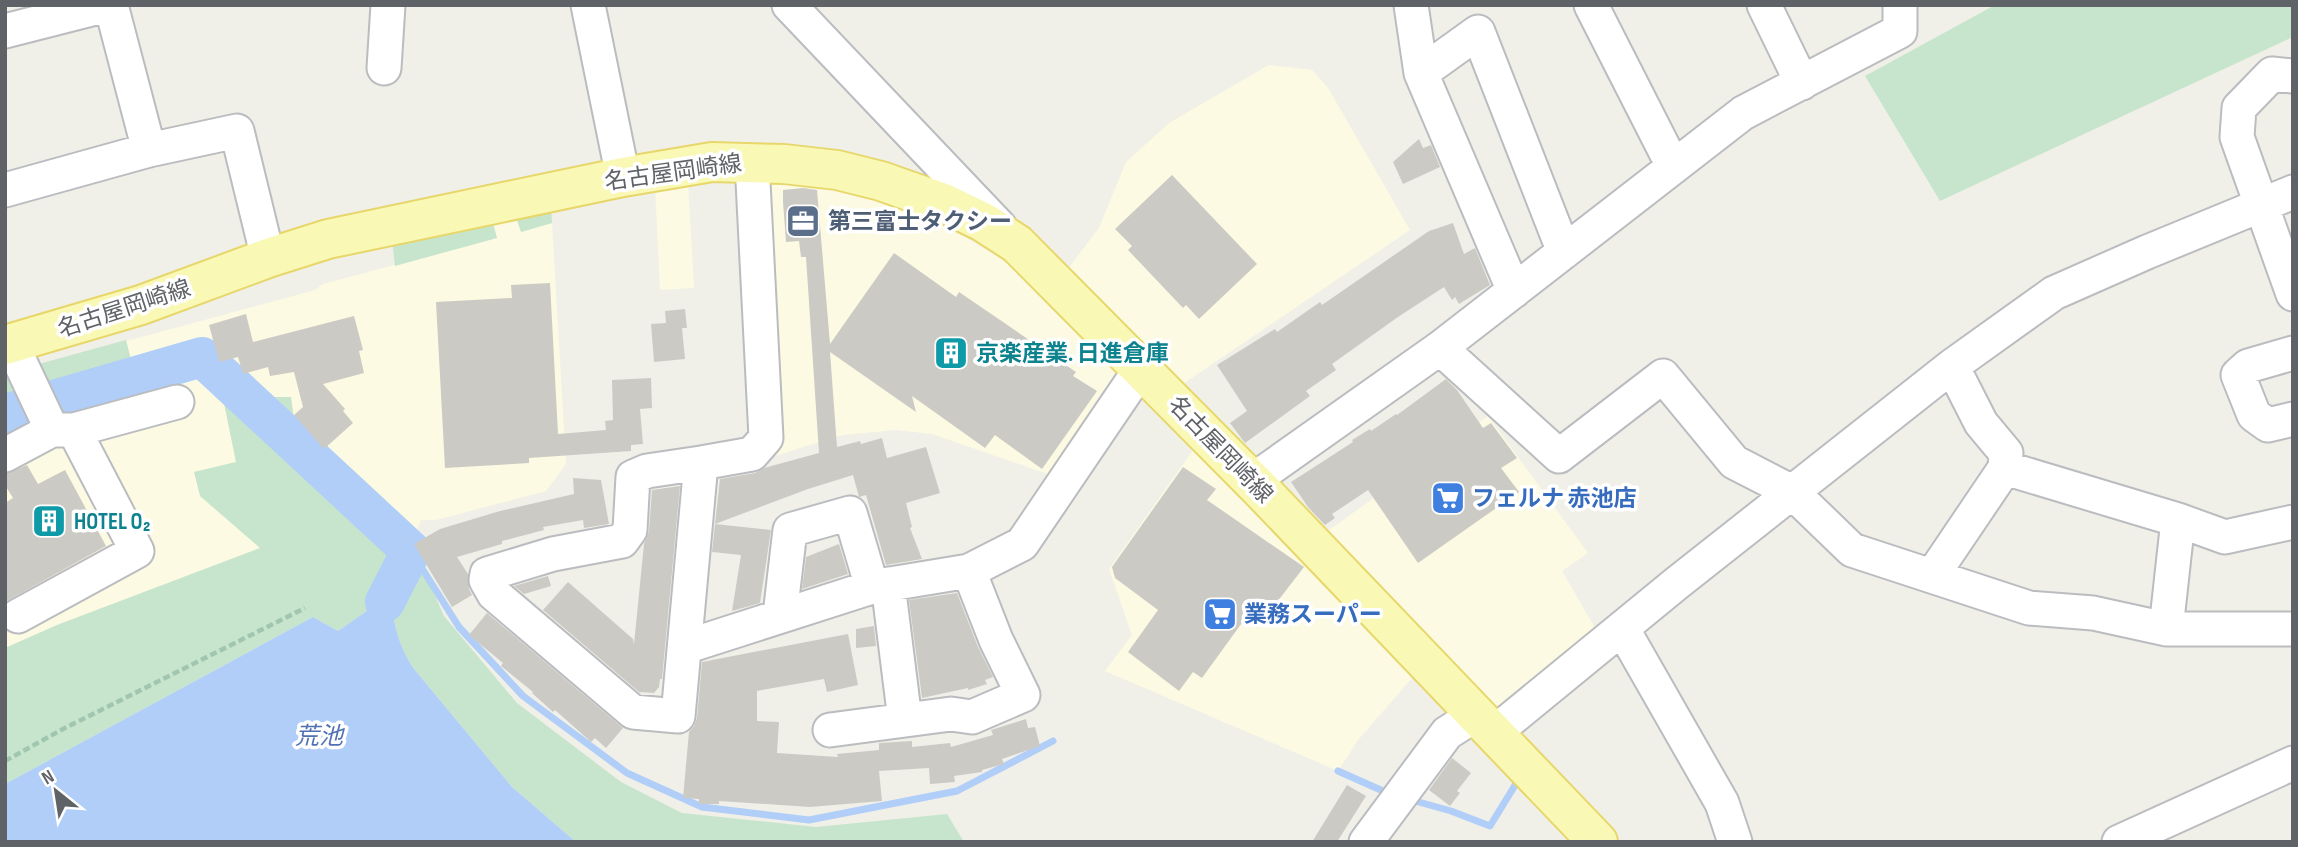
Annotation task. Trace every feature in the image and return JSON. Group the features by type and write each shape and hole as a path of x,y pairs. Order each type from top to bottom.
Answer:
{"main road":[{"name":"名古屋岡崎線","path":"8,344 141,306 268,258 328,239 623,177 712,162 751,162 837,170 881,181 946,204 983,222 1017,244 1252,481 1598,842"}],"street":[{"path":"5,32 109,5 149,150"},
{"path":"384,68 388,5"},
{"path":"589,5 623,177"},
{"path":"789,5 1017,244"},
{"path":"1411,5 1421,73 1514,292"},
{"path":"1591,5 1673,166"},
{"path":"1764,5 1802,83"},
{"path":"1252,481 1440,348 1743,113 1900,31 1899,5"},
{"path":"1421,73 1478,32 1563,252"},
{"path":"2293,76 2272,74 2239,108 2237,137 2293,294"},
{"path":"5,190 149,150 237,131 268,258"},
{"path":"701,463 678,716 633,712 494,594 486,580 487,574 553,554 622,541 630,530 633,477 647,471 752,454 766,438 751,162"},
{"path":"1366,842 1447,733 1484,724 1622,628 1952,366 2054,292 2261,203 2293,192"},
{"path":"8,344 29,382 137,551 18,616"},
{"path":"1440,348 1559,456 1663,376 1734,463 1792,492 1852,550 2029,608 2093,613 2166,629 2293,629"},
{"path":"2293,353 2248,366 2238,375 2254,415 2268,425 2293,419"},
{"path":"1932,576 2006,468 2006,453 1981,423 1952,366"},
{"path":"685,647 780,615 880,586 970,571 1023,544 1142,368"},
{"path":"5,455 57,424 177,402"},
{"path":"2006,468 2225,537 2293,522"},
{"path":"780,615 790,530 850,513 880,586 905,720"},
{"path":"2166,629 2178,520"},
{"path":"830,730 951,715 972,717 1023,695 996,640 970,571"},
{"path":"1622,628 1722,803 1735,842"},
{"path":"2119,842 2293,763"}],"path":[{"path":"5,761 63,729 305,608"}],"shaded area":[{"path":"1269,65 1312,70 1328,88 1410,230 1180,386 1067,270 1099,228 1126,162 1169,123"},
{"path":"688,181 694,288 660,290 655,186"},
{"path":"771,181 835,188 882,200 917,212 950,228 1000,258 1030,282 1125,379 1059,478 932,434 896,430 843,435 758,461 762,191"},
{"path":"515,214 521,232 552,223 566,464 546,491 436,520 421,520 412,543 296,435 291,397 254,397 217,365 236,462 194,472 201,496 261,548 57,625 5,648 5,374 496,238 492,219"},
{"path":"1488,416 1588,553 1562,571 1599,635 1508,711 1494,711 1325,533"},
{"path":"1193,450 1413,677 1358,740 1338,771 1105,671 1132,635 1109,569"}],"green space":[{"path":"1995,5 2293,5 2293,37 1940,201 1865,76"},
{"path":"551,207 552,223 521,232 515,214"},
{"path":"492,219 497,238 395,266 392,240"},
{"path":"126,340 138,387 56,407 35,365"},
{"path":"216,364 254,397 291,397 296,435 412,543 444,616 517,703 621,782 682,813 816,827 947,814 964,842 576,842 512,787 414,669 398,637 392,603 381,601 338,631 313,617 5,784 5,648 57,625 260,548 200,496 194,472 236,462"},
{"path":"11,372 31,417 5,425 5,374"}],"water":[{"name":"荒池","path":"381,601 392,603 399,638 414,669 512,787 576,842 5,842 5,784 313,617 338,631"}],"building":[{"path":"1419,139 1423,148 1431,145 1440,167 1403,184 1393,162"},
{"path":"1172,175 1257,264 1199,319 1186,305 1183,308 1128,250 1132,246 1115,229"},
{"name":"京楽産業. 日進倉庫","path":"783,190 817,190 830,344 894,253 956,297 959,292 1076,372 1073,376 1097,391 1042,469 995,435 985,448 912,396 916,412 830,352 837,447 882,438 887,458 926,447 940,493 906,503 912,527 910,528 922,559 886,565 866,495 859,497 853,475 715,524 720,479 755,473 819,453 806,257 801,257 799,241 786,242 783,202"},
{"path":"1453,223 1464,254 1475,248 1490,285 1459,304 1455,297 1452,300 1444,287 1332,364 1336,370 1306,391 1310,396 1245,443 1230,423 1247,411 1217,365 1275,329 1277,332 1320,302 1322,305 1429,231"},
{"path":"550,283 558,434 606,430 605,421 613,420 612,380 651,378 652,408 640,409 643,444 631,445 631,451 529,458 529,463 445,468 436,302 512,298 511,285"},
{"path":"685,309 687,328 682,328 685,359 654,362 651,324 666,323 665,311"},
{"path":"246,314 253,342 354,316 363,350 359,351 364,373 323,384 345,409 343,411 353,423 324,449 294,415 303,407 294,372 270,376 268,367 243,374 238,357 219,362 209,325"},
{"path":"1446,379 1457,390 1483,428 1491,423 1517,458 1501,468 1519,492 1418,563 1368,490 1332,514 1335,518 1325,525 1308,507 1291,482 1353,442 1352,440 1397,415"},
{"name":"HOTEL O₂","path":"27,465 38,484 65,470 106,546 5,602 5,503 13,498 5,485 5,474"},
{"path":"1183,467 1216,489 1207,500 1304,567 1257,628 1244,620 1202,678 1193,672 1179,691 1128,652 1158,610 1115,578 1112,567"},
{"path":"573,478 601,480 609,524 584,528 583,520 543,527 544,530 457,557 468,574 472,595 452,607 414,544 440,529 500,511 574,494"},
{"path":"680,486 662,679 654,693 639,692 543,610 568,582 633,639 634,644 652,490"},
{"path":"715,524 771,530 760,603 732,611 741,555 712,552"},
{"path":"839,544 848,574 802,589 806,557"},
{"path":"548,576 551,586 524,594 514,586"},
{"path":"957,593 993,677 985,680 987,684 968,690 922,698 909,600"},
{"path":"487,613 623,728 606,748 595,738 591,742 555,710 553,712 501,666 503,663 469,635"},
{"path":"874,626 876,646 856,648 856,629"},
{"path":"848,634 858,685 827,692 824,679 757,691 757,721 779,722 777,753 838,757 837,754 879,750 879,743 912,741 912,747 950,743 951,747 993,735 991,730 1026,719 1028,728 1035,727 1040,746 1002,759 1004,764 982,772 954,776 955,782 930,784 929,768 879,771 882,801 810,807 719,801 719,804 699,804 699,799 683,798 689,732 697,718 702,662"},
{"path":"1452,758 1471,773 1457,791 1460,793 1450,806 1429,790"},
{"path":"1347,785 1366,796 1337,842 1312,842"}],"waterway":[{"path":"5,414 202,357 411,551 385,602"},
{"path":"411,551 459,627 523,696 627,773 702,807 809,820 957,791 1053,741"},
{"path":"1338,771 1392,795"},
{"path":"1408,799 1490,826 1517,782"}],"place":[{"name":"第三富士タクシー","path":"803,221"},
{"name":"京楽産業. 日進倉庫","path":"951,353"},
{"name":"フェルナ 赤池店","path":"1448,498"},
{"name":"HOTEL O₂","path":"49,521"},
{"name":"業務スーパー","path":"1220,614"}]}
